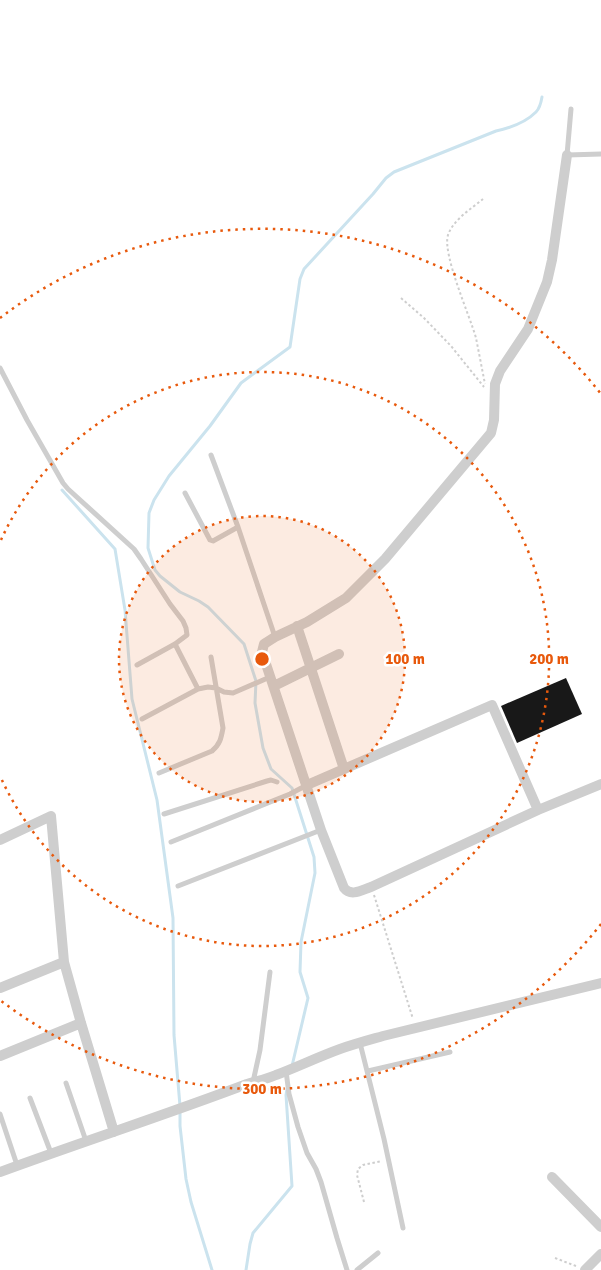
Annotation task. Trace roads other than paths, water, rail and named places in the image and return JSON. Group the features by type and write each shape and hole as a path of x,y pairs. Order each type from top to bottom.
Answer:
{"street":[{"path":"567,154 552,260 546,282 528,329 500,371 495,384 494,420 491,433 385,559 346,598 274,637 264,644 262,652 321,830 346,891 354,893 371,887 538,810 601,784"},
{"path":"297,626 344,769"},
{"path":"272,681 311,667 339,654"},
{"path":"307,785 492,705 538,810"},
{"path":"0,840 51,816 64,962 114,1132"},
{"path":"0,988 64,962"},
{"path":"0,1172 276,1075 360,1043 601,983"},
{"path":"0,1056 81,1023"},
{"path":"552,1177 601,1227"},
{"path":"584,1270 601,1254"}],"lane":[{"path":"570,110 567,154 601,154"},
{"path":"0,368 63,483 134,549 183,621 187,634 175,644 137,665"},
{"path":"211,455 238,526 274,637"},
{"path":"186,493 210,540 213,541 238,526"},
{"path":"175,644 198,689"},
{"path":"159,773 212,752 221,740 223,728 211,657"},
{"path":"142,719 198,689 208,687 233,693 272,681"},
{"path":"164,814 267,781 277,782"},
{"path":"171,842 290,794 307,785"},
{"path":"178,886 321,830"},
{"path":"253,1082 260,1050 270,972"},
{"path":"360,1043 404,1228"},
{"path":"368,1071 450,1052"},
{"path":"286,1070 289,1094 298,1128 307,1153 321,1182 347,1270"},
{"path":"66,1083 86,1141"},
{"path":"30,1098 51,1154"},
{"path":"0,1114 17,1166"},
{"path":"357,1270 378,1253"}],"waterway":[{"path":"292,1066 308,998 300,972 301,942 315,873 314,857 292,788 271,769 263,748 255,703 256,681 244,644 208,607 180,592 155,570 148,548 149,513 154,500 169,476 210,426 241,383 290,347 300,279 304,269 386,178 394,172 523,122 537,110 542,97"},
{"path":"62,490 115,549 125,610 132,699 157,800 173,918 174,1035 180,1126 186,1179 191,1202 212,1270"},
{"path":"246,1270 253,1233 292,1186 287,1089"}]}
